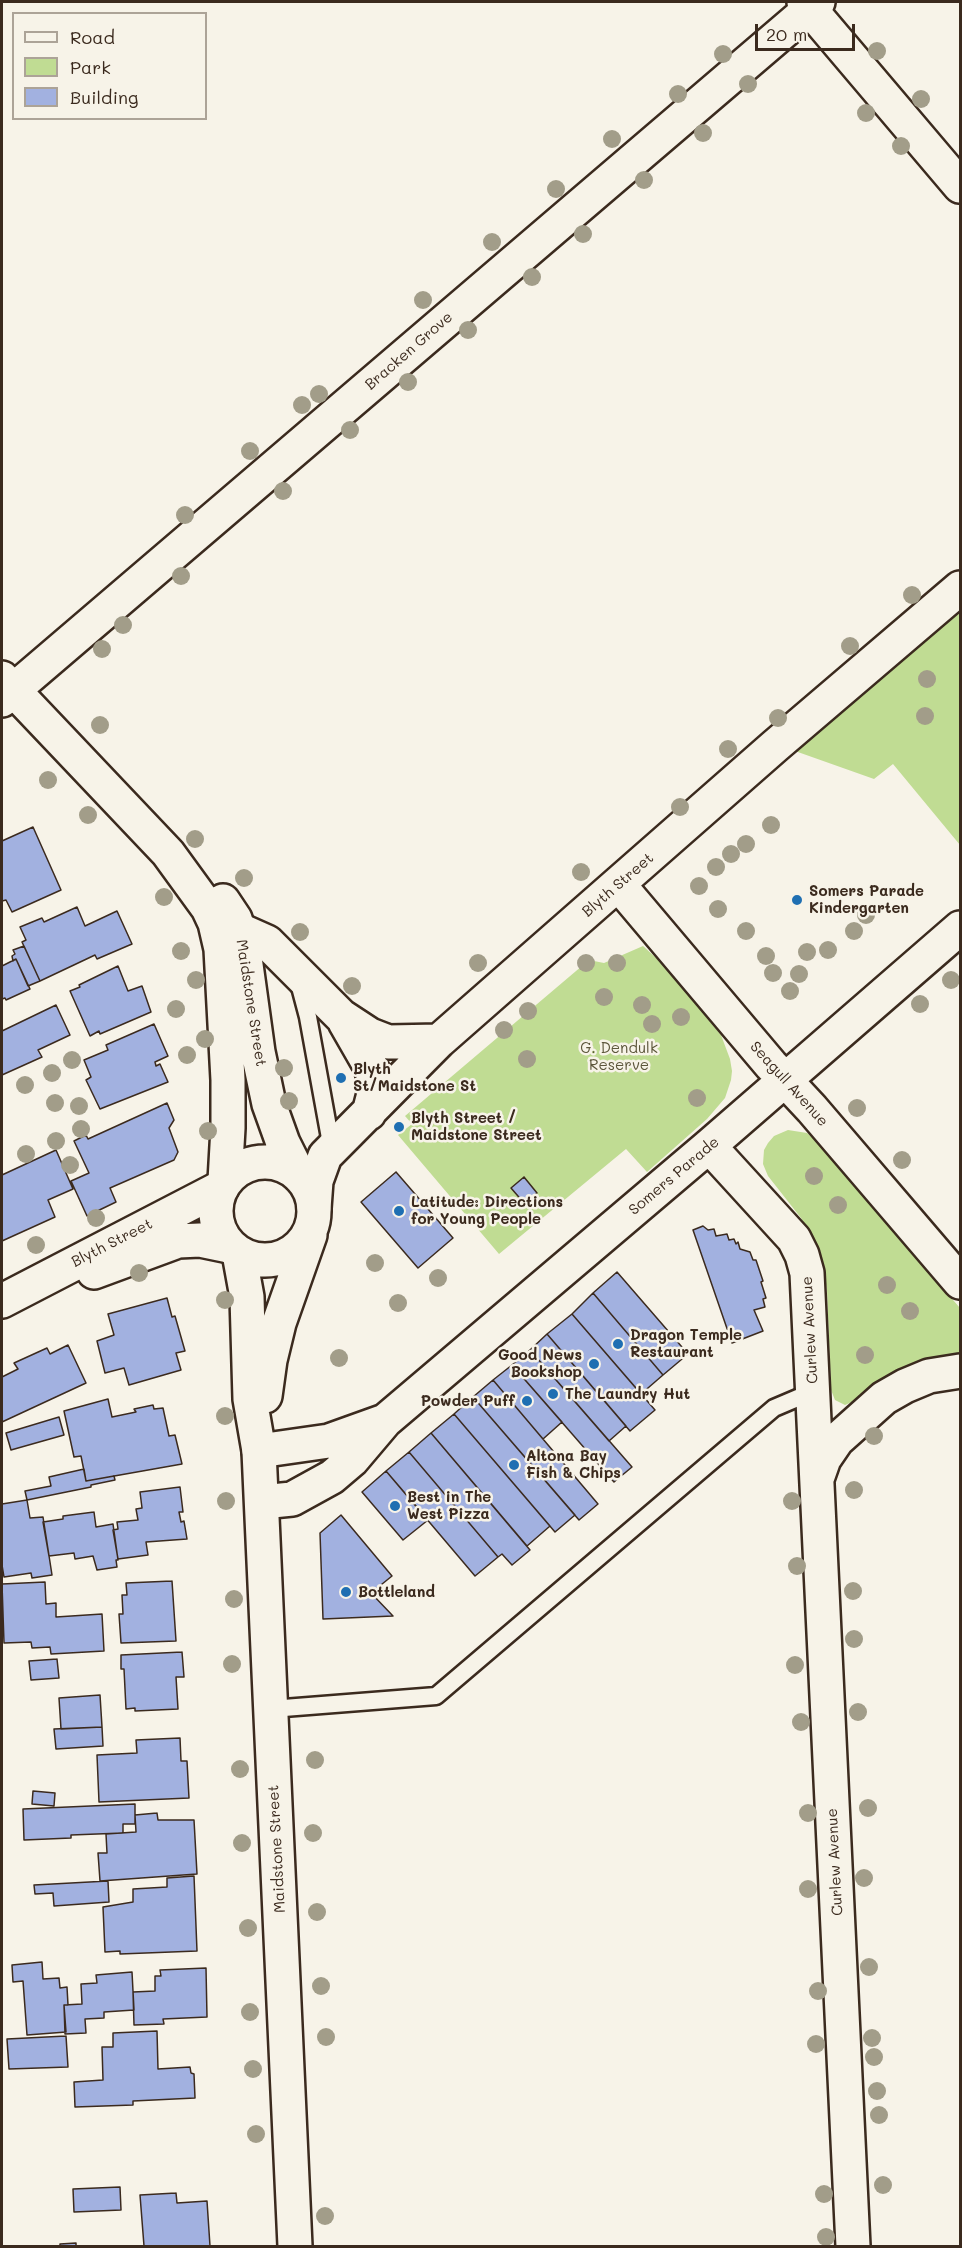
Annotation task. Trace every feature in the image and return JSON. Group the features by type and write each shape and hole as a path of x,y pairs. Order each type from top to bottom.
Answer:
{"street":[{"path":"810,4 960,186"},
{"name":"Bracken Grove","path":"5,690 810,4"},
{"name":"Blyth Street","path":"313,1216 322,1161 439,1041 775,746 960,588"},
{"name":"Maidstone Street","path":"5,690 168,853 219,897 231,912 240,930 247,963 258,1052 269,1104 283,1143 300,1177"},
{"name":"Maidstone Street","path":"168,853 208,908 219,936 228,1080 228,1128 224,1184"},
{"name":"Seagull Avenue","path":"619,885 960,1282"},
{"name":"Somers Parade","path":"262,1503 292,1499 321,1484 352,1460 386,1421 709,1146 960,928"},
{"path":"240,930 262,939 340,1016 370,1035 382,1041 395,1043 439,1041"},
{"path":"340,1016 372,1069 375,1090 369,1113"},
{"name":"Curlew Avenue","path":"709,1146 788,1232 802,1255 808,1285 853,2247"},
{"path":"258,1162 281,1165 300,1177 307,1186 313,1216 300,1246 286,1256 262,1260 246,1257 234,1250 218,1228 215,1214 216,1200 224,1184 243,1167 258,1162"},
{"name":"Blyth Street","path":"2,1301 224,1184"},
{"name":"Maidstone Street","path":"259,1451 270,1360 279,1323 302,1263 313,1216"},
{"name":"Blyth Street","path":"2,1306 178,1241 200,1240 234,1250"},
{"name":"Maidstone Street","path":"234,1250 247,1297 250,1399 259,1451 295,2247"},
{"name":"Curlew Avenue","path":"818,1477 824,1459 837,1440 884,1398 929,1376 960,1371"},
{"name":"Somers Parade","path":"259,1451 329,1441 386,1421"}],"lane":[{"path":"295,971 308,1017 332,1149"},
{"path":"271,1709 436,1696 774,1408 814,1391"}],"green space":[{"path":"960,608 960,845 893,764 874,779 795,751"},
{"name":"G. Dendulk Reserve","path":"643,946 664,965 721,1035 732,1071 725,1098 707,1119 647,1172 626,1149 499,1254 398,1135 412,1124 405,1116 589,960 604,963"},
{"path":"788,1130 807,1133 813,1138 960,1308 960,1354 936,1357 903,1368 845,1405 835,1400 831,1390 827,1290 820,1251 801,1218 768,1176 763,1164 764,1150 768,1143 774,1136"}],"building":[{"path":"33,827 61,890 12,912 6,900 2,901 2,841"},
{"path":"77,907 85,926 117,911 132,944 97,959 95,955 40,981 22,942 26,940 20,927 42,918 44,922"},
{"path":"24,946 40,981 28,986 16,959 13,961 12,956 15,954 13,950"},
{"path":"16,959 30,989 6,1000 2,999 2,966"},
{"path":"118,966 128,991 142,986 151,1012 100,1034 99,1031 90,1036 70,991"},
{"path":"56,1005 70,1035 38,1050 42,1057 2,1075 2,1031"},
{"path":"154,1024 168,1056 155,1062 156,1066 160,1064 168,1082 100,1109 86,1080 91,1077 84,1060 108,1050 106,1045"},
{"path":"167,1103 174,1120 169,1128 178,1152 174,1160 110,1188 116,1202 87,1216 71,1181 89,1173 74,1141 86,1135 88,1139"},
{"path":"56,1150 73,1189 48,1200 55,1217 2,1241 2,1175"},
{"name":"Latitude: Directions for Young People","path":"396,1172 453,1238 418,1268 361,1202"},
{"path":"524,1177 537,1193 524,1203 511,1188"},
{"path":"703,1226 708,1230 714,1229 716,1236 727,1234 729,1240 734,1239 736,1244 738,1242 740,1249 750,1252 753,1260 756,1260 766,1298 763,1299 765,1307 754,1310 763,1331 732,1343 693,1230"},
{"path":"617,1272 688,1354 663,1375 593,1293"},
{"name":"Dragon Temple Restaurant","path":"593,1293 663,1375 641,1394 572,1314"},
{"path":"167,1298 185,1351 176,1353 181,1370 129,1385 124,1368 105,1373 97,1341 114,1335 108,1314"},
{"name":"Good News Bookshop","path":"572,1314 655,1410 630,1431 547,1334"},
{"path":"547,1334 626,1426 609,1441 530,1350"},
{"path":"68,1345 86,1383 2,1422 2,1377 18,1369 14,1363 47,1348 50,1354"},
{"name":"The Laundry Hut","path":"530,1350 632,1467 614,1482 512,1365"},
{"name":"Powder Puff","path":"512,1365 562,1422 543,1439 493,1380"},
{"path":"493,1380 598,1504 579,1520 473,1397"},
{"name":"Altona Bay Fish & Chips","path":"473,1397 575,1515 555,1532 454,1414"},
{"path":"108,1399 112,1417 136,1412 134,1409 153,1405 154,1409 163,1408 169,1436 175,1435 182,1464 86,1481 81,1456 74,1457 64,1411"},
{"path":"454,1414 550,1526 527,1546 431,1433"},
{"path":"59,1417 64,1435 11,1450 6,1433"},
{"path":"431,1433 530,1550 512,1565 502,1554 498,1557 409,1452"},
{"path":"409,1452 498,1557 475,1576 386,1471"},
{"path":"84,1469 86,1481 114,1476 115,1480 27,1500 25,1491 51,1486 49,1477"},
{"name":"Best in The West Pizza","path":"386,1471 428,1520 403,1540 362,1492"},
{"path":"180,1487 183,1512 179,1512 181,1522 184,1521 187,1539 146,1542 148,1555 118,1559 113,1530 118,1529 117,1522 138,1520 136,1509 142,1508 140,1492"},
{"path":"27,1500 30,1518 43,1517 52,1575 32,1578 31,1573 4,1577 2,1504"},
{"path":"94,1512 96,1527 113,1524 117,1567 97,1570 93,1556 75,1559 74,1553 49,1556 43,1522 63,1519 63,1516"},
{"path":"341,1515 392,1576 371,1593 393,1616 323,1619 320,1533"},
{"path":"172,1581 176,1641 121,1643 119,1614 123,1614 122,1595 127,1595 126,1583"},
{"path":"45,1582 46,1604 56,1603 56,1617 102,1614 104,1651 51,1654 50,1647 32,1648 31,1642 4,1643 2,1584"},
{"path":"182,1652 184,1677 176,1677 178,1709 135,1711 135,1708 126,1709 121,1655"},
{"path":"57,1659 59,1678 31,1680 29,1661"},
{"path":"100,1695 102,1727 61,1729 59,1698"},
{"path":"102,1727 103,1746 56,1749 54,1729"},
{"path":"180,1738 181,1761 187,1761 189,1798 99,1802 97,1755 137,1753 136,1740"},
{"path":"33,1791 55,1793 54,1806 32,1804"},
{"path":"135,1804 135,1824 123,1824 123,1833 24,1840 23,1809"},
{"path":"157,1813 158,1820 194,1820 197,1874 100,1881 98,1853 107,1853 106,1834 136,1832 135,1815"},
{"path":"194,1876 197,1951 120,1954 120,1951 105,1952 103,1907 133,1902 133,1889 167,1887 167,1878"},
{"path":"108,1881 109,1902 54,1906 53,1893 35,1894 34,1885"},
{"path":"42,1962 43,1979 59,1978 60,1988 67,1987 68,2005 64,2005 66,2032 27,2035 23,1981 13,1982 12,1965"},
{"path":"206,1968 207,2017 163,2019 164,2024 134,2025 133,1992 155,1991 155,1976 161,1976 160,1970"},
{"path":"132,1972 134,2010 104,2012 104,2018 85,2019 86,2033 65,2034 64,2005 82,2004 81,1984 97,1983 96,1975"},
{"path":"157,2031 158,2069 190,2067 191,2073 194,2074 195,2098 133,2101 133,2105 75,2107 74,2082 103,2080 102,2047 113,2047 113,2033"},
{"path":"66,2036 68,2067 9,2069 7,2039"},
{"path":"120,2187 121,2210 74,2212 73,2189"},
{"path":"176,2193 177,2203 207,2201 210,2246 144,2246 140,2195"},
{"path":"76,2243 76,2246 60,2246 60,2244"}],"place":[{"name":"Somers Parade Kindergarten","path":"797,900"},
{"name":"Blyth St/Maidstone St","path":"341,1078"},
{"name":"Blyth Street / Maidstone Street","path":"399,1127"},
{"name":"Latitude: Directions for Young People","path":"399,1211"},
{"name":"Dragon Temple Restaurant","path":"618,1344"},
{"name":"Good News Bookshop","path":"594,1364"},
{"name":"The Laundry Hut","path":"553,1394"},
{"name":"Powder Puff","path":"527,1401"},
{"name":"Altona Bay Fish & Chips","path":"514,1465"},
{"name":"Best in The West Pizza","path":"395,1506"},
{"name":"Bottleland","path":"346,1592"}]}
